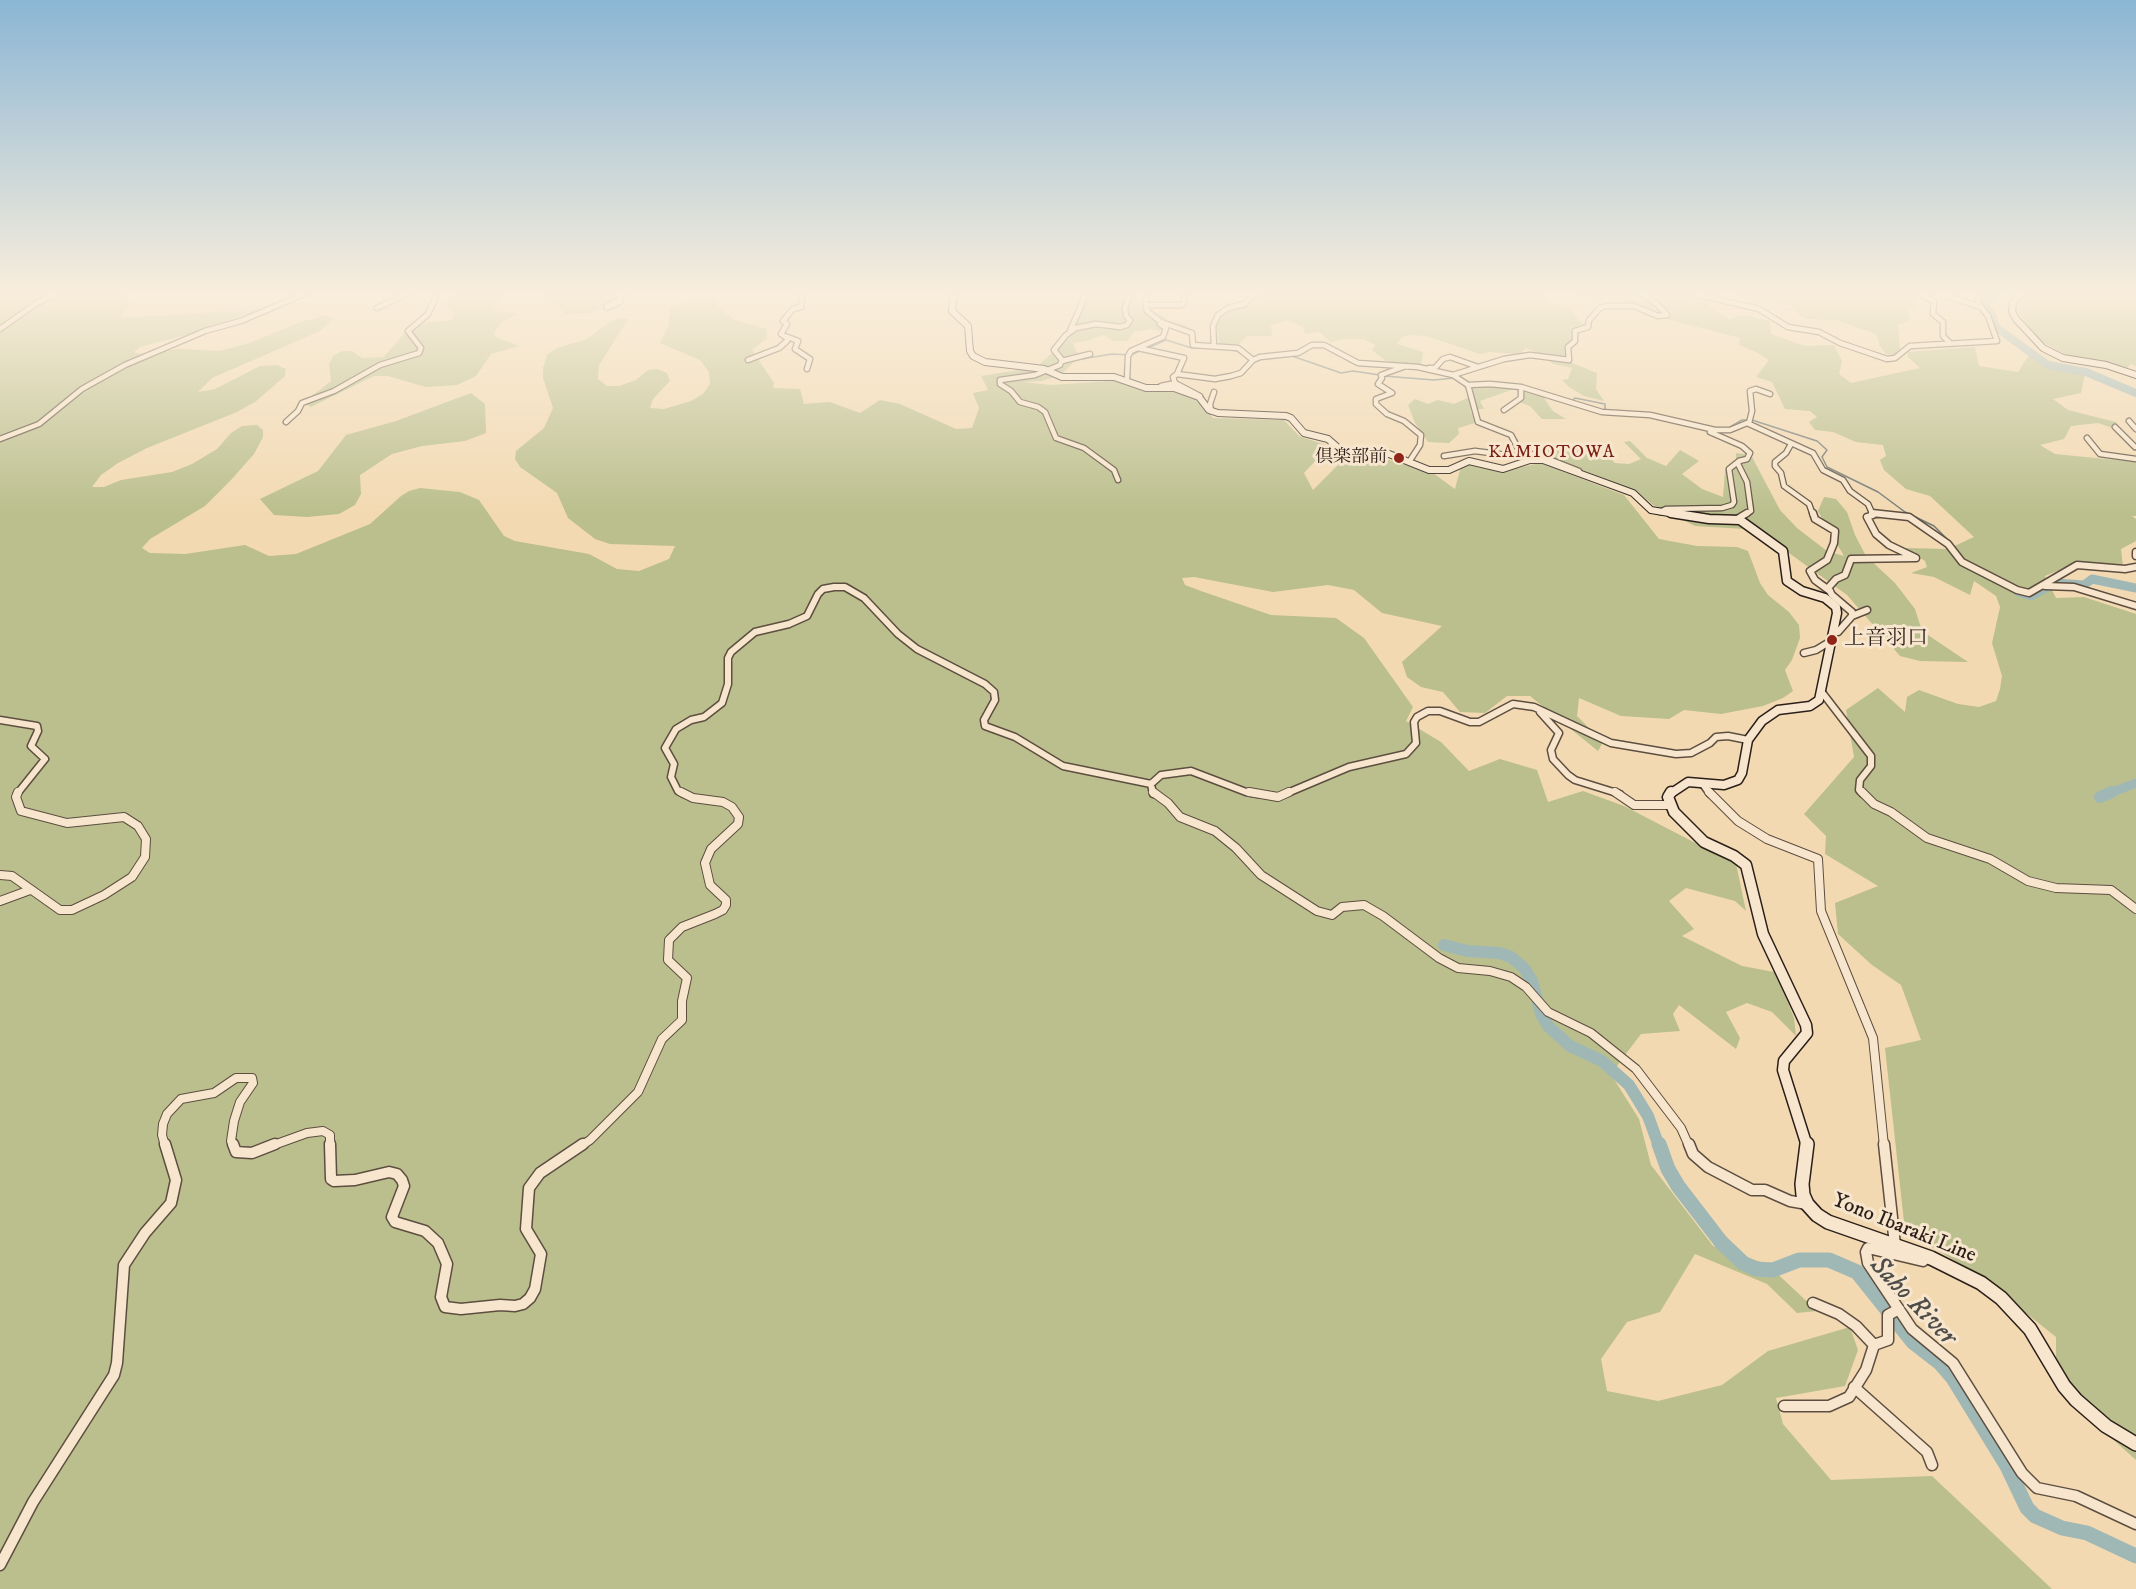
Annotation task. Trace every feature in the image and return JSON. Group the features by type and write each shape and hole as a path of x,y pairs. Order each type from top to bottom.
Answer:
{"main road":[{"path":"1018,366 1048,370 1067,378 1114,377 1127,379 1143,387 1174,388 1199,397 1211,411 1234,416 1286,416 1304,434 1328,439 1344,453 1389,454 1429,470 1441,471 1469,461 1503,469 1536,460 1633,494 1646,508 1709,519 1737,519 1779,546 1783,554 1787,581 1792,587 1825,598 1836,608 1819,700 1815,704 1778,710 1768,717 1748,740 1742,773 1738,780 1724,785 1688,782 1681,784 1672,790 1668,797 1669,805"},
{"path":"2109,366 2136,375"},
{"name":"Yono Ibaraki Line","path":"1669,805 1704,842 1734,856 1746,866 1763,934 1806,1025 1808,1034 1784,1061 1783,1070 1806,1135 1807,1154 1802,1184 1807,1204 1817,1215 1828,1222 1931,1258 1960,1271 2001,1298 2030,1329 2064,1386 2076,1401 2106,1426 2136,1444"}],"street":[{"path":"0,440 39,424 82,389 123,366"},
{"path":"286,422 298,411 302,403 334,391 378,366"},
{"path":"1057,366 1035,375 1004,378 1000,380 1000,384 1011,391 1020,402 1038,407 1045,412 1056,438 1084,448 1114,470 1118,480"},
{"path":"1127,379 1128,366"},
{"path":"1175,384 1173,377 1180,366"},
{"path":"1177,374 1215,379 1241,373 1247,366"},
{"path":"1401,366 1435,368 1437,366"},
{"path":"1405,367 1382,373 1378,384 1392,393 1376,399 1376,404 1387,414 1404,421 1421,435 1420,444 1408,462"},
{"path":"1412,367 1453,375 1467,385 1478,422 1511,435 1518,450 1567,465 1593,480"},
{"path":"1453,375 1479,367"},
{"path":"1143,387 1175,384 1199,397"},
{"path":"1467,385 1490,384 1521,387 1551,395 1587,409 1650,415 1704,429 1742,446"},
{"path":"1504,410 1521,398 1521,387"},
{"path":"1749,423 1752,411 1750,391 1756,388 1770,394"},
{"path":"1211,411 1210,404 1214,392"},
{"path":"2129,421 2136,429"},
{"path":"1704,429 1730,430 1743,423 1749,423 1813,453 1824,470 1843,480 1850,491 1868,504 1874,515"},
{"path":"2087,438 2100,454 2136,457 2134,454 2136,447 2115,427"},
{"path":"1660,512 1666,509 1722,508 1732,505 1734,502 1729,469 1750,456 1724,430"},
{"path":"1791,444 1775,462 1775,466 1782,473 1784,486 1809,504 1815,519 1835,531 1834,543 1827,560 1810,571 1815,580 1848,607 1852,616"},
{"path":"1444,456 1475,451 1514,456 1527,454"},
{"path":"1737,519 1751,511 1752,506 1747,482 1738,462"},
{"path":"1830,591 1830,585 1845,575 1851,559 1916,558 1889,544 1876,534 1867,517 1874,515 1909,517 1948,544 1962,562 2017,590 2029,593 2077,566 2125,569 2136,567"},
{"path":"2044,586 2074,587 2136,606"},
{"path":"0,1565 33,1502 114,1376 117,1363 124,1265 145,1233 171,1203 176,1180 162,1135 163,1124 167,1114 181,1099 214,1093 236,1078 252,1078 253,1083 240,1102 234,1121 231,1141 236,1152 252,1153 307,1133 324,1131 330,1135 331,1179 334,1181 355,1180 389,1172 397,1174 402,1180 404,1186 392,1217 395,1222 432,1234 438,1243 447,1264 441,1297 445,1307 460,1309 515,1306 523,1304 530,1298 535,1289 541,1254 526,1228 529,1188 540,1173 590,1140 638,1092 662,1039 682,1020 682,1001 687,978 668,960 669,940 682,927 723,910 726,904 726,900 710,885 705,862 711,849 738,824 739,817 732,807 723,802 693,798 678,791 671,777 674,764 665,748 676,729 691,720 704,717 722,703 728,684 728,658 747,637 799,620 812,610 818,594 823,590 834,587 845,588 864,598 898,634 917,649 985,684 994,692 995,700 984,720 986,726 1015,736 1063,766 1151,784"},
{"path":"1833,631 1838,632 1852,616 1867,610"},
{"path":"1804,653 1816,650 1831,641"},
{"path":"1821,691 1870,756 1871,766 1860,780 1859,790 1874,804 1891,812 1927,838 1990,859 2028,881 2056,888 2111,890 2136,909"},
{"path":"1151,784 1161,775 1191,771 1246,792 1263,796 1278,796 1349,767 1406,754 1416,743 1414,722 1417,717 1428,711 1444,712 1470,722 1485,720 1513,704 1534,707 1611,743 1676,754 1691,753 1710,743 1716,737 1728,736 1748,740"},
{"path":"1534,707 1555,726 1559,737 1551,750 1553,759 1568,775 1575,780 1620,794 1634,806 1669,805"},
{"path":"0,720 37,726 38,731 32,746 45,759 16,796 21,811 67,823 124,817 138,826 146,839 145,857 132,877 104,895 72,910 60,910 12,876 0,875"},
{"path":"1702,783 1714,800 1738,821 1767,839 1818,859 1821,911 1873,1038 1895,1245"},
{"path":"1151,784 1153,794 1168,803 1180,817 1215,831 1236,848 1261,875 1317,911 1332,915 1342,907 1364,905 1383,916 1439,958 1458,968 1490,971 1511,978 1526,987 1548,1012 1591,1033 1636,1070 1680,1128 1693,1154 1708,1167 1752,1190 1766,1190 1790,1201 1807,1204"},
{"path":"0,901 30,890"},
{"path":"1931,1258 1923,1261 1868,1248 1866,1252 1868,1263 1912,1329 1953,1363 2022,1473 2037,1488 2076,1496 2136,1524"},
{"path":"1813,1303 1839,1314 1856,1326 1874,1345"},
{"path":"1874,1345 1888,1340 1887,1315 1899,1309"},
{"path":"1784,1406 1829,1406 1848,1396 1866,1370 1874,1345"},
{"path":"1854,1388 1927,1452 1932,1465"}],"green space":[{"path":"0,366 239,366 212,378 198,392 215,389 260,366 280,366 286,369 285,376 255,402 237,412 147,448 118,463 101,475 92,487 104,487 121,480 172,472 192,464 217,449 231,433 242,426 257,425 263,430 263,437 254,454 231,480 205,506 150,539 142,548 150,553 185,554 245,545 269,556 296,554 370,524 401,496 420,488 460,492 479,500 504,536 515,541 589,554 617,569 639,571 669,559 675,546 610,544 595,539 568,518 557,493 520,467 515,459 516,451 544,428 553,408 543,378 544,366 599,366 598,379 607,386 619,386 636,380 648,370 657,369 667,373 670,381 653,399 650,408 664,409 691,401 703,394 710,384 709,372 705,366 763,366 774,383 773,388 800,389 804,404 830,402 860,413 880,400 900,404 956,429 972,428 979,408 973,393 988,390 981,376 1038,366 1070,366 1061,375 1042,381 1022,382 1052,385 1124,380 1141,390 1172,390 1193,397 1213,418 1284,420 1299,436 1329,446 1304,473 1313,490 1341,462 1351,458 1389,460 1433,473 1455,489 1461,466 1474,463 1504,471 1540,463 1624,495 1659,539 1697,546 1737,547 1748,551 1760,583 1768,595 1789,612 1799,625 1800,638 1792,660 1785,670 1793,691 1763,706 1721,714 1684,710 1669,719 1621,716 1579,698 1577,716 1603,742 1598,751 1530,696 1507,696 1485,713 1460,712 1443,692 1421,687 1407,677 1402,662 1442,626 1382,613 1354,590 1328,585 1273,592 1194,577 1182,578 1185,585 1271,615 1336,618 1364,638 1413,707 1406,721 1441,742 1469,771 1500,759 1537,770 1548,802 1583,791 1624,806 1736,864 1746,911 1735,901 1686,888 1669,901 1694,929 1682,936 1742,966 1774,972 1794,1018 1796,1036 1772,1012 1747,1003 1726,1012 1740,1038 1736,1049 1679,1005 1673,1014 1680,1031 1641,1034 1612,1076 1639,1119 1651,1165 1713,1246 1767,1264 1817,1311 1797,1313 1767,1284 1695,1254 1660,1312 1627,1322 1601,1359 1607,1391 1658,1401 1722,1385 1768,1351 1850,1327 1858,1350 1845,1386 1776,1398 1783,1424 1831,1480 1932,1476 2052,1589 0,1589"},
{"path":"329,366 483,366 476,376 457,385 426,387 388,376 374,376 311,407 303,403 331,381"},
{"path":"1563,366 1580,366 1597,373 1596,389 1604,401 1584,396 1562,380 1568,379 1572,368"},
{"path":"1764,366 1841,366 1839,374 1851,383 1920,368 1918,366 1980,366 2018,372 2022,366 2045,366 2085,374 2081,393 2053,399 2068,410 2116,422 2121,431 2098,423 2071,426 2064,439 2040,445 2055,454 2136,462 2136,516 2132,516 2136,519 2136,541 2121,549 2123,567 2079,562 2045,576 2056,598 2084,597 2136,614 2136,1460 2070,1401 2056,1371 2056,1337 1977,1274 1905,1231 1885,1048 1921,1040 1901,985 1872,965 1838,934 1835,903 1878,886 1825,854 1826,836 1804,814 1854,757 1846,710 1878,688 1905,712 1907,697 1919,690 1958,704 1979,707 1996,701 2002,676 1992,643 2000,607 1996,596 1974,581 1970,595 1934,577 1911,573 1927,567 1925,561 1905,548 1948,549 1974,537 1930,496 1906,489 1884,470 1880,460 1886,456 1883,445 1856,442 1833,432 1815,430 1809,422 1817,417 1810,411 1785,409 1772,382 1756,377"},
{"path":"1488,384 1540,392 1553,411 1566,419 1542,419 1530,406 1521,403 1524,395 1514,389 1480,401 1484,409 1470,409 1475,423 1458,428 1459,434 1449,443 1428,442 1415,423 1408,405 1415,399 1428,404 1438,400 1454,404 1472,396 1463,386"},
{"path":"471,393 485,404 486,433 465,441 422,446 392,454 360,475 361,494 355,505 339,514 307,517 274,515 260,499 318,471 346,435 396,421"},
{"path":"1630,441 1647,458 1666,466 1680,450 1699,461 1682,474 1702,489 1723,497 1725,470 1736,461 1736,453 1751,455 1780,510 1797,528 1827,551 1844,556 1818,511 1824,497 1836,499 1847,512 1866,556 1895,583 1915,609 1922,631 1968,662 1920,661 1900,656 1847,595 1789,553 1745,529 1695,526 1653,505 1636,491 1534,451 1559,447 1568,452 1577,447 1595,444 1615,463 1629,464 1641,459 1624,442"}],"waterway":[{"path":"1321,366 1341,373 1353,371 1380,375"},
{"path":"2054,366 2086,372 2136,393"},
{"path":"1384,376 1434,380 1454,378"},
{"path":"1534,389 1561,397"},
{"path":"1573,400 1575,398 1605,404 1605,410"},
{"path":"1730,427 1742,420 1747,420"},
{"path":"1752,420 1817,441 1827,450 1822,457 1827,467 1878,492 1905,512 1934,526 1949,541"},
{"path":"2018,592 2031,596 2055,583 2084,585 2092,579 2136,588"},
{"path":"2108,794 2136,783"},
{"path":"2100,797 2112,792"},
{"name":"Saho River","path":"1444,945 1467,951 1499,953 1511,957 1524,968 1532,981 1541,1014 1548,1026 1570,1046 1602,1061 1629,1085 1648,1116 1659,1146"},
{"name":"Saho River","path":"1659,1144 1668,1169 1678,1186 1721,1242 1743,1263 1756,1269 1773,1270 1799,1260 1829,1260 1857,1272 1913,1342 1940,1363 1953,1378 2007,1466 2027,1508 2035,1516 2062,1528 2087,1533 2136,1556"}],"place":[{"name":"倶楽部前","path":"1399,458"},
{"name":"上音羽口","path":"1832,640"}],"district":[{"name":"KAMIOTOWA","path":"1552,453"}]}
